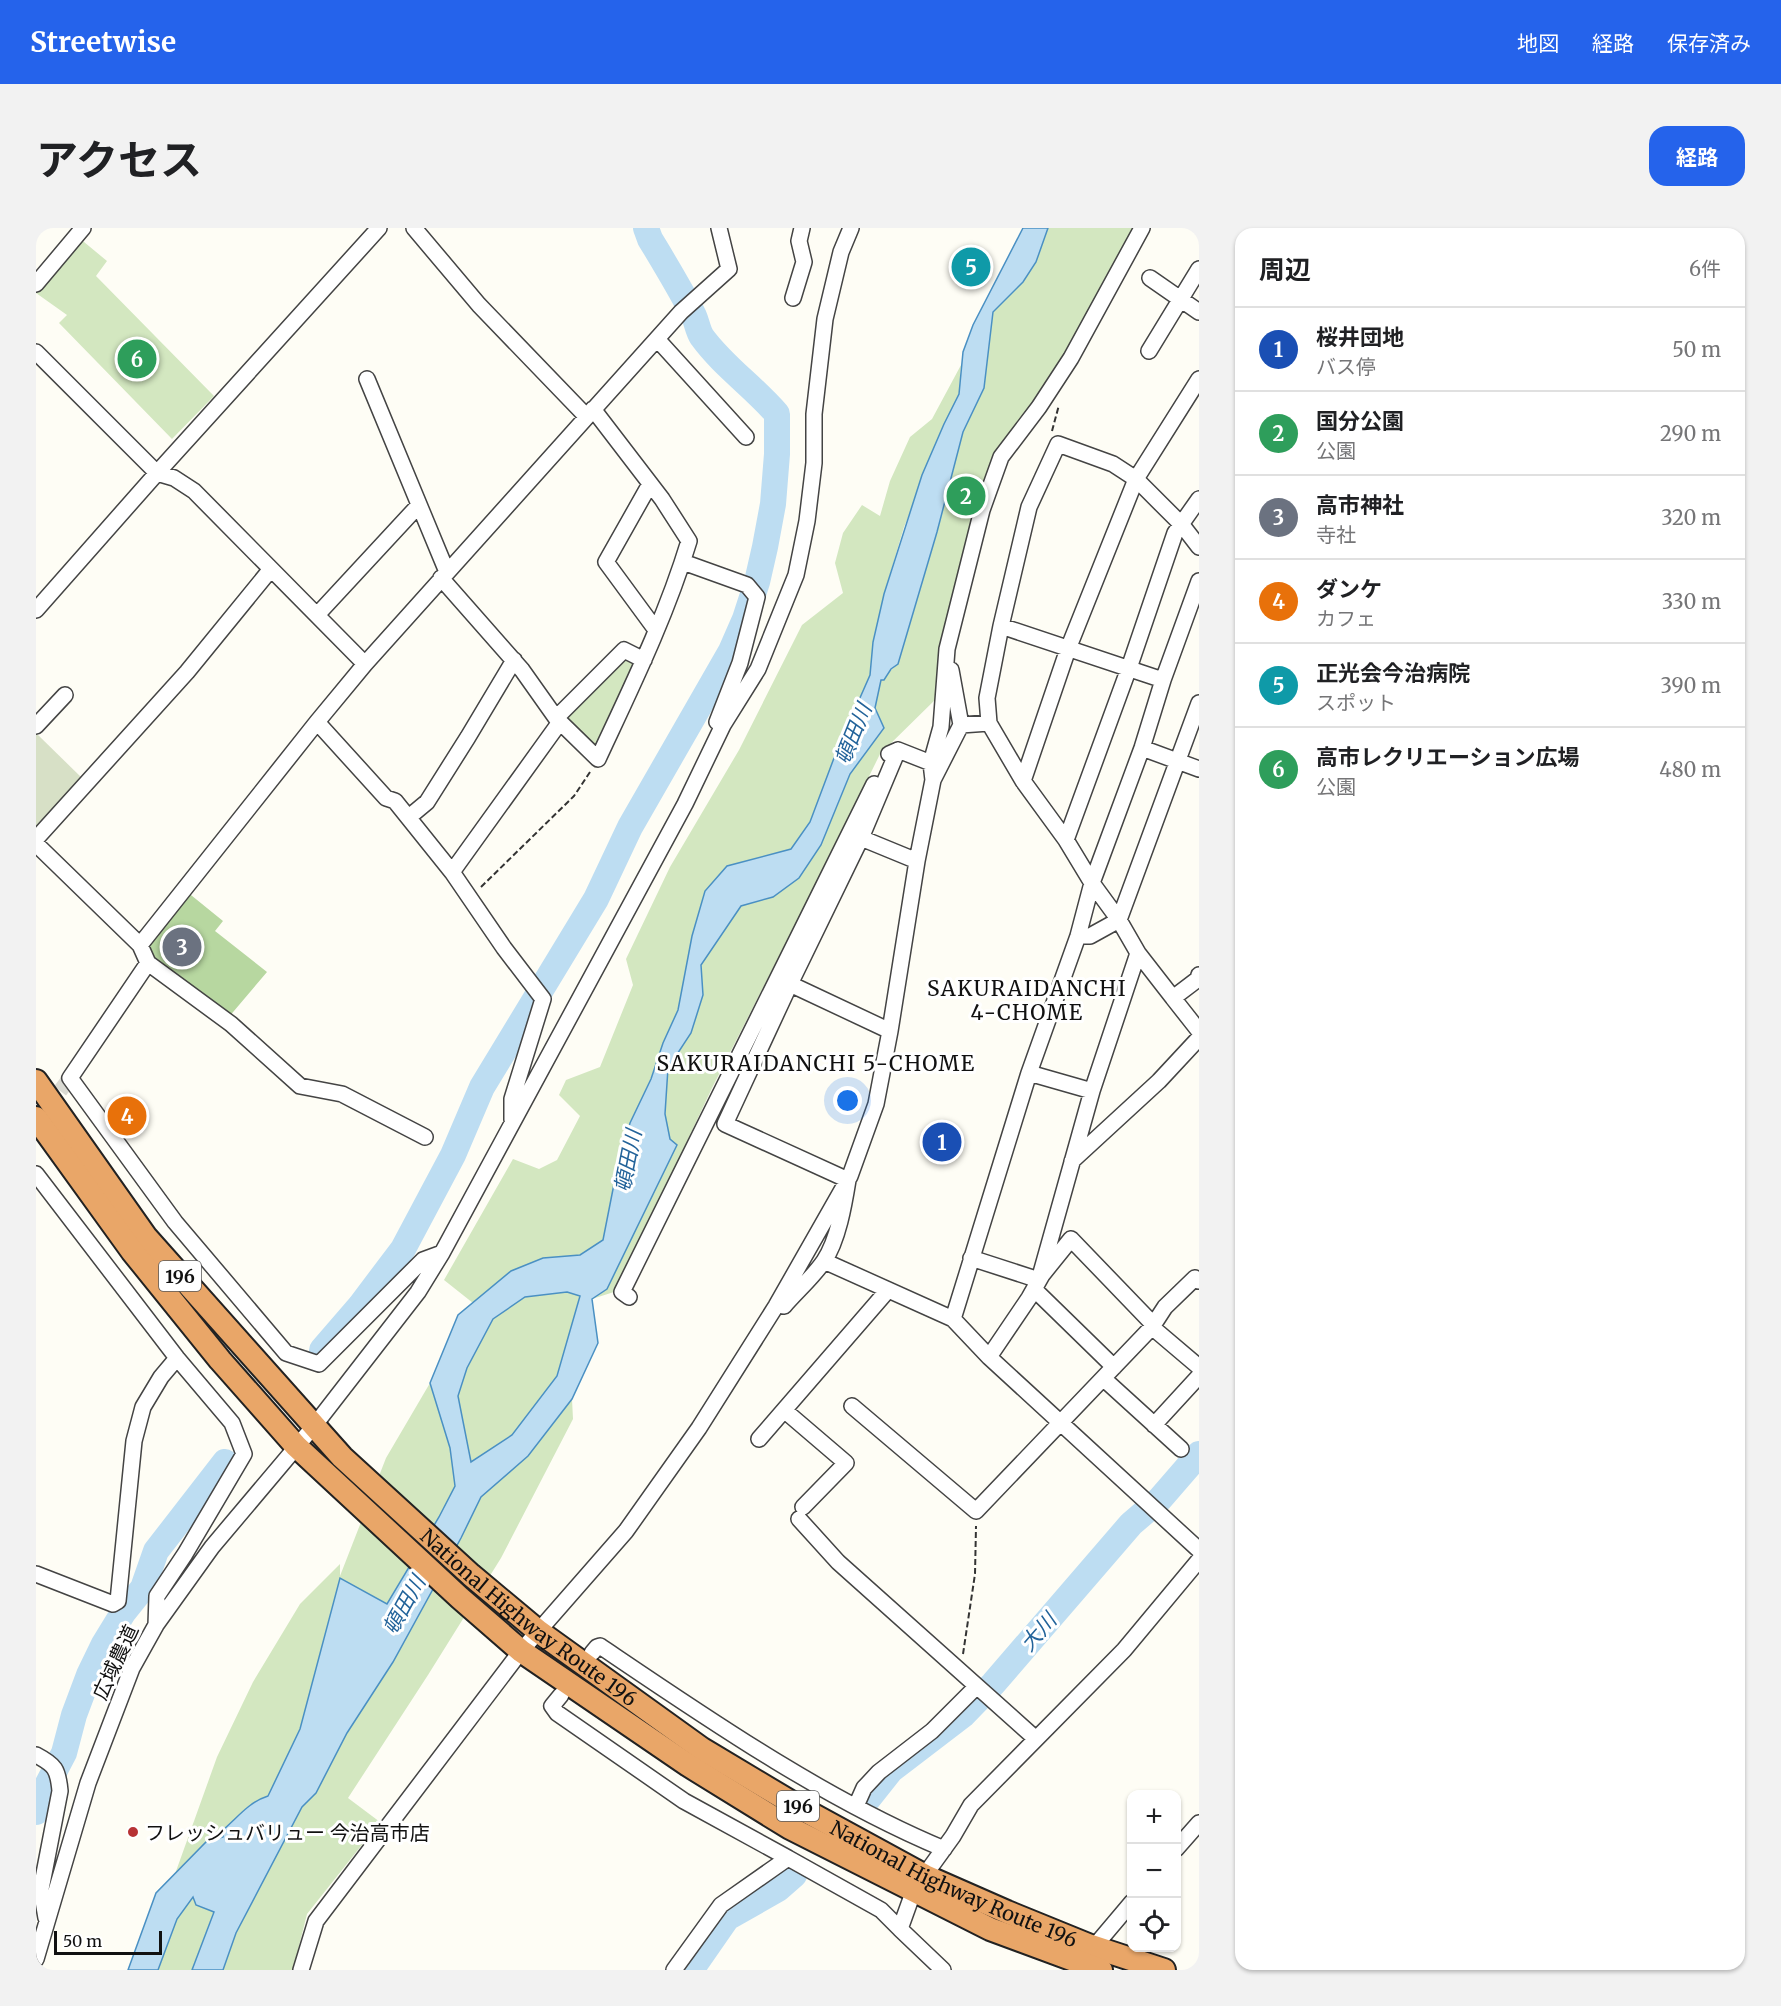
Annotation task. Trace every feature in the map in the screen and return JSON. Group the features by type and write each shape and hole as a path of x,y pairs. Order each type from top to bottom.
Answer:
{"highway":[{"name":"National Highway Route 196","path":"36,1081 146,1237 342,1457 471,1575 538,1631 702,1749 804,1810 990,1929 1071,1965 1101,1970"},
{"name":"National Highway Route 196","path":"36,1118 139,1260 220,1360 296,1446 460,1598 521,1651 688,1765 790,1828 920,1883 1007,1912 1094,1947 1164,1970"}],"street":[{"path":"36,610 379,228"},
{"path":"367,379 419,505 444,575 514,660 558,720 598,759 644,660 683,562 689,541 650,484 589,413 479,305 414,228"},
{"path":"140,945 365,664 681,312 729,269 719,228"},
{"path":"793,298 804,262 799,241 802,228"},
{"path":"712,749 723,725 758,669 796,575 807,521 814,464 814,414 825,319 841,252 851,228"},
{"path":"933,780 931,763 941,728 947,649 982,510 1001,457 1039,407 1071,358 1142,228"},
{"path":"36,284 81,229"},
{"path":"1149,351 1199,269"},
{"path":"1150,278 1199,312"},
{"path":"657,339 746,437"},
{"path":"36,352 157,473 174,478 194,491 365,664"},
{"path":"1023,781 1068,649 1136,479 1199,379"},
{"path":"1199,547 1182,525 1136,479 1113,464 1055,438 1029,507 987,698 989,723 1023,781 1066,840 1138,953 1199,1031"},
{"path":"650,484 606,562 656,630"},
{"path":"1066,840 1129,668 1175,533 1199,499"},
{"path":"317,615 419,505"},
{"path":"683,562 747,585 758,597 741,663 713,732 712,749"},
{"path":"36,838 188,672 272,569"},
{"path":"953,1318 1029,1073 1078,936 1092,883 1142,748 1163,680 1199,581"},
{"path":"1001,626 1163,680"},
{"path":"301,1970 316,1921 521,1651 626,1531 699,1428 760,1333 848,1180 876,1104 933,780 960,724 947,649"},
{"path":"452,872 558,720 624,650 644,660"},
{"path":"409,817 427,802 514,660"},
{"path":"36,726 65,695"},
{"path":"1078,936 1090,936 1119,920 1199,703"},
{"path":"317,722 386,798 396,801 452,872 504,948 543,999 512,1099 512,1124"},
{"path":"960,724 989,723"},
{"path":"1142,748 1199,769"},
{"name":"広域農道","path":"36,1959 88,1784 132,1668 156,1625 212,1547 314,1426 418,1292 512,1124 685,804 712,749"},
{"path":"630,1297 622,1292 889,753 898,750 931,763"},
{"path":"848,1180 725,1124 861,838 898,750"},
{"path":"861,838 917,861"},
{"path":"36,844 140,945 147,963 231,1024 300,1086 342,1094 425,1137"},
{"path":"1037,1285 1092,1091 1138,953"},
{"path":"147,963 70,1078 176,1222 286,1353 319,1364 423,1260 442,1252"},
{"path":"1173,998 1199,975"},
{"path":"790,984 890,1031"},
{"path":"1072,1161 1159,1081 1199,1038"},
{"path":"1029,1073 1092,1091"},
{"path":"36,1174 177,1358 232,1423 244,1454 185,1554 157,1596 156,1625"},
{"path":"760,1333 824,1261 832,1244 848,1180"},
{"path":"989,1357 1071,1239 1150,1321 1152,1327 1199,1367"},
{"path":"971,1258 1037,1285 1114,1367"},
{"path":"824,1261 953,1318 989,1357 1199,1550"},
{"path":"852,1406 976,1511 1152,1327 1165,1306 1195,1278 1199,1281"},
{"path":"759,1439 888,1290"},
{"path":"36,1574 112,1604 118,1600 134,1441 143,1407 161,1377 177,1358"},
{"path":"1154,1425 1199,1376"},
{"path":"1104,1379 1181,1449"},
{"path":"784,1410 846,1463 801,1513 837,1562 1036,1739"},
{"path":"900,1929 920,1883 971,1805 1124,1650 1199,1560"},
{"path":"592,1653 600,1646 749,1744 902,1831 944,1849"},
{"path":"856,1806 864,1788 879,1772 932,1731 976,1687"},
{"path":"561,1695 552,1706 557,1713 684,1802 881,1910 943,1970"},
{"path":"36,1755 52,1763 58,1776 60,1791 41,1889 46,1921"},
{"path":"1180,1844 1199,1823"},
{"path":"674,1970 721,1905 788,1858"},
{"path":"1094,1947 1127,1907"}],"path":[{"path":"470,898 574,796 598,759"},
{"path":"958,1669 965,1649 975,1574 976,1511"}],"green space":[{"path":"1048,228 1139,228 1067,357 999,451 941,694 880,754 712,1088 617,1291 592,1299 607,1288 670,1139 665,1114 668,1068 691,1033 703,995 699,963 741,906 773,897 837,807 850,774 884,728 875,708 881,679 898,664 937,532 963,432 984,388 993,312 1023,282 1036,262"},
{"path":"78,237 107,261 96,276 214,396 172,439 59,323 67,315 36,293 36,287"},
{"path":"961,365 959,394 904,527 884,594 873,642 870,675 837,750 810,822 791,849 727,866 692,936 678,1010 630,1123 614,1183 603,1240 580,1255 543,1258 512,1271 473,1303 444,1280 513,1159 539,1169 557,1160 580,1116 559,1095 566,1080 600,1067 633,985 626,959 670,867 739,750 802,625 843,593 835,563 843,533 862,505 880,516 890,481 910,437 932,419"},
{"path":"625,658 638,664 597,752 561,718"},
{"path":"36,735 84,780 36,831"},
{"path":"186,891 223,921 215,931 267,972 228,1018 151,958 145,943"},
{"path":"567,1292 581,1296 557,1376 512,1435 471,1463 458,1396 467,1368 493,1319 524,1297"},
{"path":"430,1383 450,1448 455,1486 439,1517 387,1604 340,1579 300,1729 268,1796 244,1810 224,1829 224,1837 216,1837 175,1874 217,1757 253,1682 300,1604 340,1564 340,1576 386,1458"},
{"path":"572,1399 573,1419 501,1558 348,1798 380,1822 307,1914 293,1970 223,1970 236,1933 302,1807 316,1793 347,1733 393,1662 481,1497 528,1456"},
{"path":"193,1897 196,1905 214,1911 192,1970 158,1970 177,1919"}],"water":[{"name":"頓田川","path":"1023,228 1048,228 1036,262 1023,282 993,312 984,388 963,432 937,532 898,664 891,669 884,680 881,680 875,708 884,728 850,774 821,845 799,878 773,897 741,906 701,965 703,995 691,1033 668,1068 665,1114 670,1139 677,1145 607,1289 592,1299 598,1343 572,1399 528,1456 481,1497 393,1662 347,1733 316,1793 302,1807 236,1933 223,1970 192,1970 214,1912 196,1905 193,1897 177,1919 158,1970 128,1970 156,1893 206,1842 223,1837 224,1829 244,1810 268,1796 300,1729 340,1578 387,1604 455,1486 450,1448 430,1383 458,1315 511,1271 543,1258 580,1255 603,1240 614,1184 630,1123 651,1079 663,1043 678,1010 692,936 705,891 727,866 791,849 810,822 837,750 870,675 873,642 884,594 922,475 959,394 963,352 973,325","holes":["567,1292 580,1296 557,1376 512,1435 471,1462 458,1396 467,1368 493,1319 525,1297"]}],"waterway":[{"path":"322,1350 360,1306 403,1249 453,1155 482,1087 596,899 630,827 731,651 745,619 757,582 773,504 777,414 710,348 702,337 689,306 650,239 646,228"},
{"name":"大川","path":"868,1799 891,1770 963,1715 993,1684 1131,1524 1160,1499 1199,1454"},
{"path":"36,1812 64,1753 74,1715 104,1644 123,1613 143,1588 156,1551 225,1462"},
{"name":"大川","path":"691,1970 727,1918 778,1889 794,1875"}],"tunnel":[{"path":"46,1109 70,1078"}],"place":[{"name":"正光会今治病院","path":"971,267"},
{"name":"高市レクリエーション広場","path":"137,359"},
{"name":"国分公園","path":"966,496"},
{"name":"高市神社","path":"182,947"},
{"name":"ダンケ","path":"127,1116"},
{"name":"桜井団地","path":"942,1142"},
{"name":"フレッシュバリュー 今治高市店","path":"133,1832"}],"district":[{"name":"SAKURAIDANCHI 4-CHOME","path":"1027,1000"},
{"name":"SAKURAIDANCHI 5-CHOME","path":"816,1063"}]}
